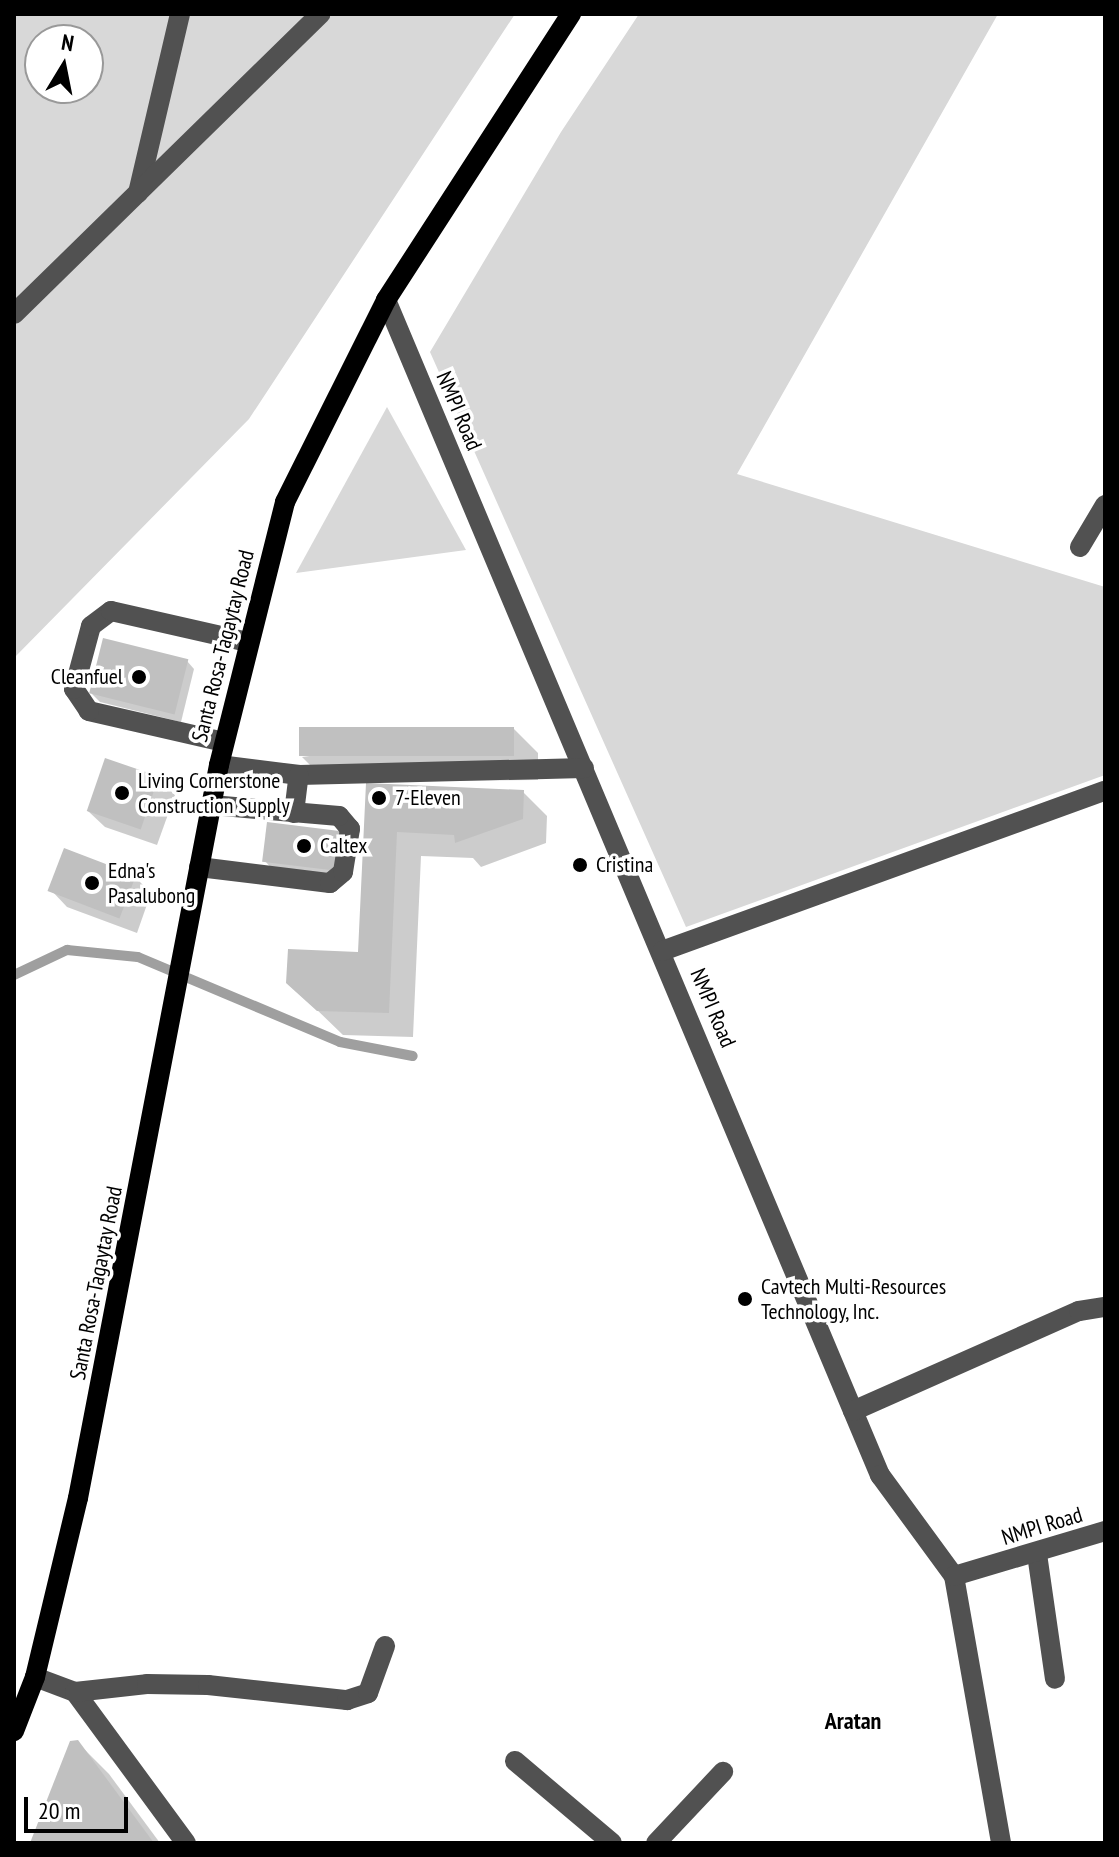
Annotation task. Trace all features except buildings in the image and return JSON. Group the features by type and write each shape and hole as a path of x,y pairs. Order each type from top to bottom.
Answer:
{"main road":[{"name":"Santa Rosa-Tagaytay Road","path":"14,1731 35,1677 78,1498 219,765 247,642 285,502 386,300 571,14"}],"street":[{"path":"138,193 180,14"},
{"path":"14,314 320,14"},
{"name":"NMPI Road","path":"386,300 880,1475 954,1576 1037,1554 1105,1531"},
{"path":"1080,547 1105,505"},
{"path":"224,742 89,711 74,689 91,626 111,611 247,642"},
{"path":"219,765 299,775 584,768"},
{"path":"294,813 299,775"},
{"path":"662,951 1105,791"},
{"path":"199,867 330,883 338,879 350,829 346,821 211,805"},
{"path":"853,1411 1079,1311 1105,1307"},
{"path":"1037,1554 1055,1679"},
{"path":"954,1576 1001,1843"},
{"path":"35,1677 75,1692 147,1684 208,1685 274,1688 347,1700 368,1693 385,1646"},
{"path":"75,1692 186,1843"},
{"path":"515,1761 612,1843"},
{"path":"656,1843 723,1772"}],"shaded area":[{"path":"14,14 515,14 249,419 14,658"},
{"path":"639,14 998,14 737,474 1105,587 1105,775 686,927 430,352 561,132"},
{"path":"387,407 466,550 296,573"}],"waterway":[{"path":"14,975 67,950 138,957 340,1042 413,1056"}],"place":[{"name":"Cleanfuel","path":"139,677"},
{"name":"Living Cornerstone Construction Supply","path":"122,793"},
{"name":"7-Eleven","path":"379,798"},
{"name":"Caltex","path":"304,846"},
{"name":"Cristina","path":"580,865"},
{"name":"Edna's Pasalubong","path":"92,883"},
{"name":"Cavtech Multi-Resources Technology, Inc.","path":"745,1299"}],"district":[{"name":"Aratan","path":"853,1721"}]}
